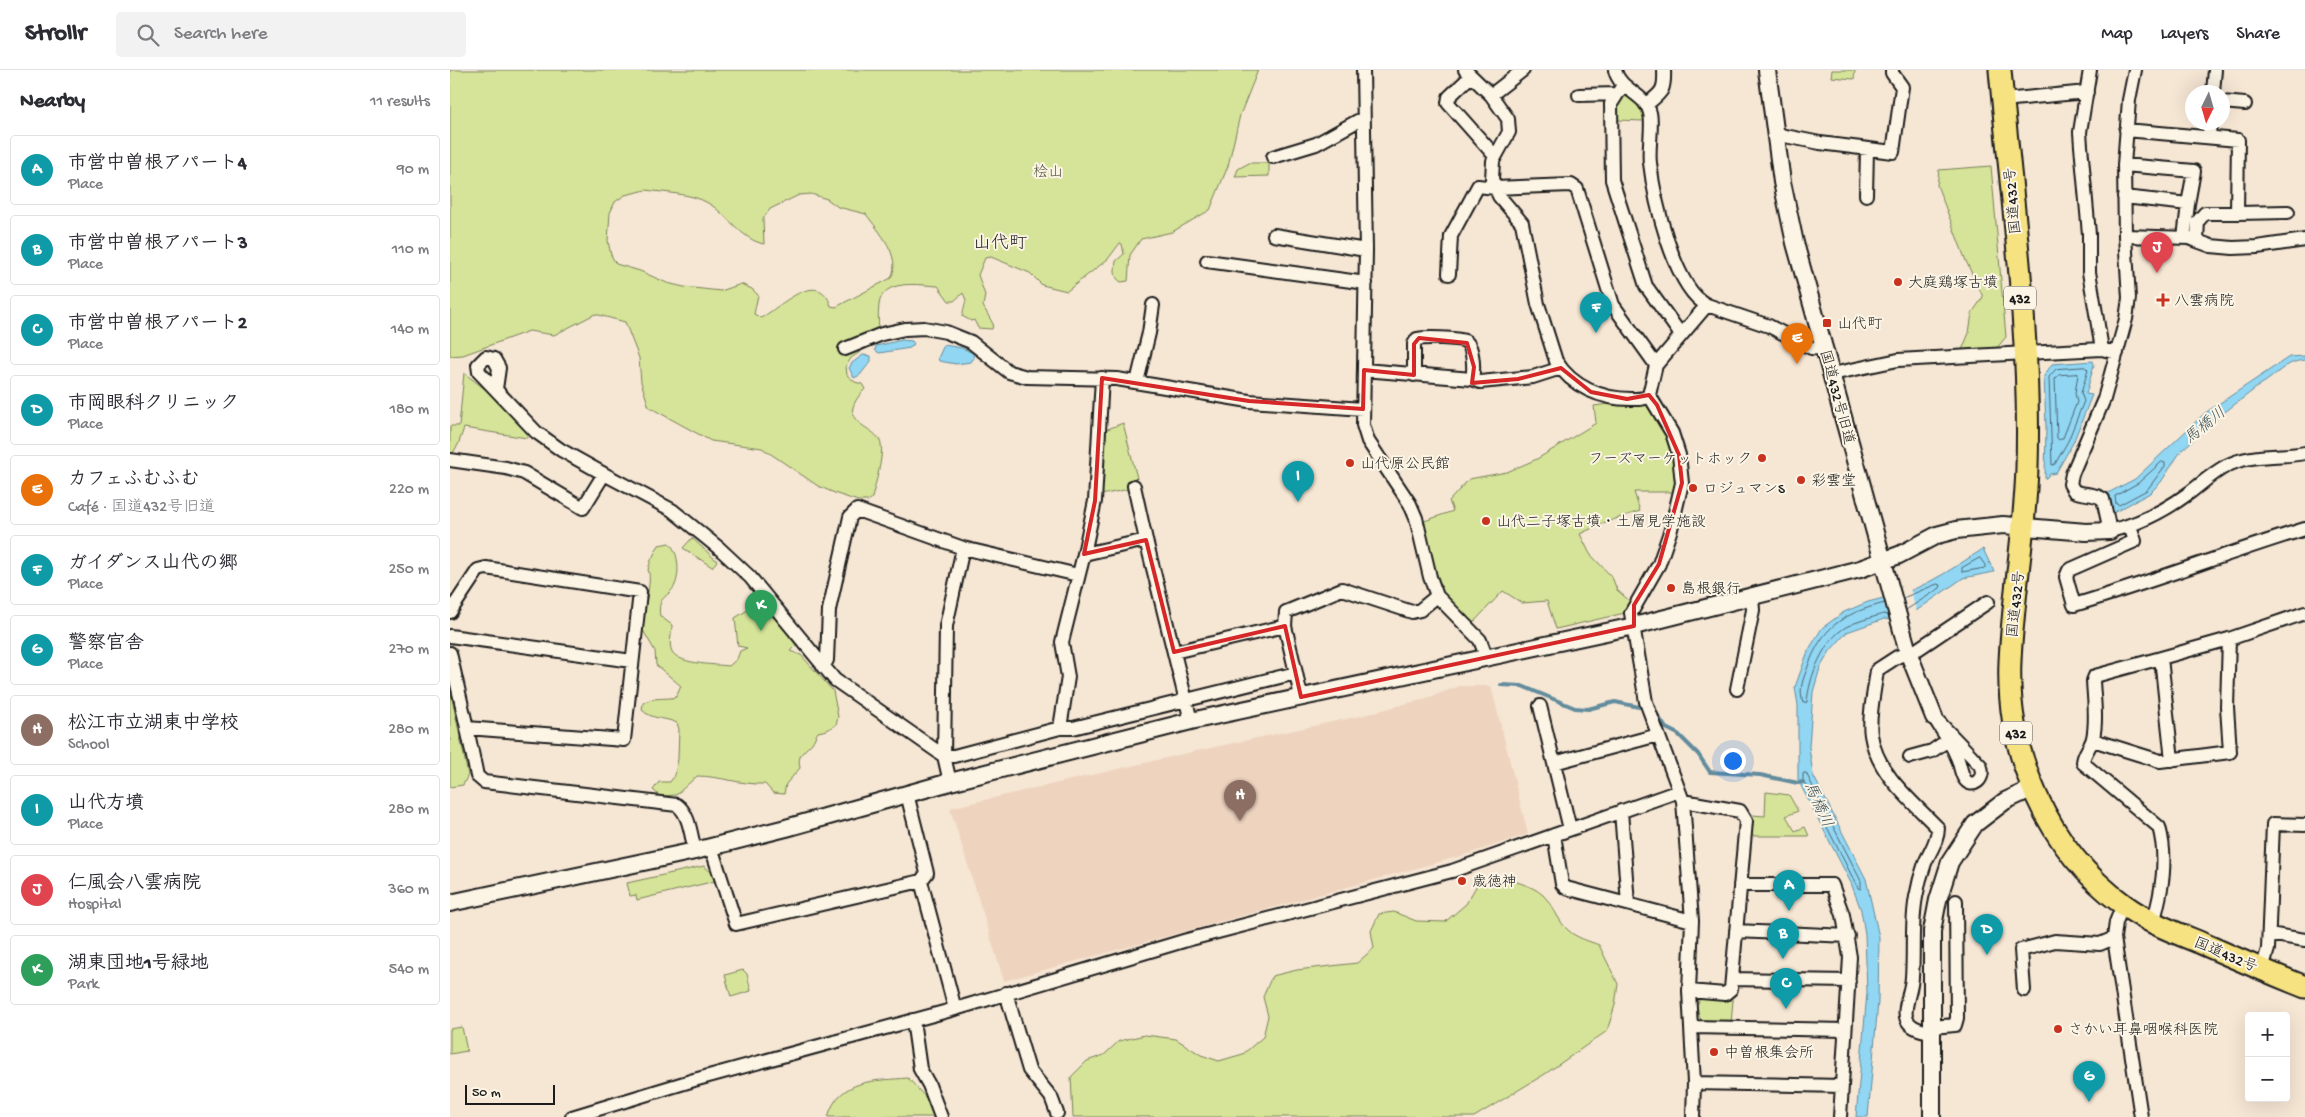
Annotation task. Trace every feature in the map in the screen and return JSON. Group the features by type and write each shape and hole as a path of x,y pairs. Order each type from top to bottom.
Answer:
{"highway":[{"name":"国道432号","path":"2000,70 2025,352 2027,459 2024,527 2012,635 2011,696 2022,759 2033,788 2059,837 2084,867 2123,905 2153,923 2305,987"}],"street":[{"path":"1363,70 1366,283 1362,425 1368,441 1410,504 1416,518 1430,577 1437,596 1480,640 1487,659"},
{"path":"1491,96 1523,70"},
{"path":"1615,70 1620,90 1611,104 1612,180 1644,281 1680,335"},
{"path":"1646,105 1661,93 1664,85 1664,70"},
{"name":"国道432号旧道","path":"1767,70 1774,134 1795,243 1826,349 1882,562 1908,652 1934,717 1956,754 1963,778 1972,784 1978,782 1982,777 1983,770 1980,765 1934,717"},
{"path":"1774,134 1820,144 1893,152 1902,87 1892,73 1892,70"},
{"path":"2090,70 2080,132 2090,234 2088,272 2102,349"},
{"path":"2110,531 2103,499 2098,496 2084,496 2074,491 2070,484 2072,474 2104,399 2117,353 2129,298 2124,236 2124,164 2126,130 2135,70"},
{"path":"2214,85 2215,70"},
{"path":"1495,156 1448,103 1449,97 1468,73 1491,96 1503,111 1509,124 1505,140 1495,156 1492,174 1495,188 1522,223 1543,323 1560,368 1591,392 1627,399 1643,399 1649,394 1656,365 1680,335 1708,305"},
{"path":"1579,95 1620,90 1646,105 1651,118 1649,149 1654,189 1674,261 1690,290 1700,302 1769,326 1811,348 1826,349"},
{"path":"2003,100 2087,92"},
{"path":"2230,103 2246,104"},
{"path":"1273,157 1296,152 1316,144 1363,118"},
{"path":"2126,130 2238,140 2237,213"},
{"path":"2209,130 2209,137"},
{"path":"1866,195 1867,149"},
{"path":"2124,164 2194,171 2188,204 2191,239"},
{"path":"1449,274 1451,236 1478,186 1495,188 1567,184 1577,189 1613,305 1656,365"},
{"path":"2124,197 2188,204"},
{"path":"2191,239 2198,221 2205,213 2288,212"},
{"path":"1274,235 1366,250"},
{"path":"2124,236 2191,239 2211,246 2233,248 2257,247 2305,240"},
{"path":"1208,261 1366,283"},
{"path":"1137,382 1149,332 1153,305"},
{"path":"845,349 882,334 905,329 924,328 946,332 971,342 1009,372 1027,376 1102,378 1249,401 1363,409"},
{"path":"1414,375 1414,344 1417,338 1462,340 1469,346 1474,367 1472,379"},
{"path":"1832,374 1898,360 2102,349 2117,353"},
{"path":"1364,370 1472,379 1480,382 1518,379 1560,368"},
{"path":"1060,728 1068,677 1062,642 1084,554 1096,494 1102,378"},
{"path":"496,390 536,432 561,450 672,510 720,549 750,577 835,680 944,756 954,756 1060,728 1073,728 1296,673"},
{"path":"1649,394 1672,434 1679,455 1682,483 1671,529 1659,564 1631,613 1646,702 1681,796 1692,921 1690,990 1694,1083 1693,1117"},
{"path":"450,903 703,849 950,782 1191,721 1300,696 1487,659 1634,626 1860,569 1882,562 1937,535 1956,530 2003,526 2086,532 2110,531 2130,526 2188,494 2227,465 2255,457 2305,453"},
{"path":"450,460 506,468 524,474 582,508 604,474"},
{"path":"1134,486 1191,721"},
{"path":"823,667 827,660 831,601 850,517 857,510 963,548 1078,574"},
{"path":"2130,526 2135,541 2069,570 2066,577 2074,606 2146,584 2262,542 2305,529"},
{"path":"1084,554 1146,540"},
{"path":"950,782 944,756 946,626 963,548"},
{"path":"450,612 478,570 486,568 640,592 624,740 467,728"},
{"path":"1300,696 1285,626 1286,612 1342,589 1412,612 1420,610 1437,596"},
{"path":"1737,690 1753,610 1752,596"},
{"path":"1956,902 1957,1018 1955,1025 1932,1029 1914,1027 1907,1017 1905,1008 1912,979 1912,930 1916,897 1925,864 1938,836 1938,828 1920,808 1901,792 1880,762 1870,735 1877,670 1908,652 1918,649 1988,602"},
{"path":"2153,923 2160,899 2164,868 2159,827 2082,763 2093,740 2095,676 2229,639 2305,613"},
{"path":"1174,652 1285,626"},
{"path":"450,636 632,661"},
{"path":"2093,740 2160,761 2230,752 2227,707 2229,639"},
{"path":"450,653 477,776 484,782 677,805 683,809 703,849 736,924 921,881 927,872 907,794"},
{"path":"2161,658 2172,760"},
{"path":"1540,706 1570,829"},
{"path":"1554,763 1658,735"},
{"path":"1910,757 1932,751 1948,740"},
{"path":"1932,1117 1932,931 1938,900 1950,862 1975,824 2005,801 2033,788"},
{"path":"572,1117 694,1080 955,1009 1186,940 1452,871 1621,811 1681,796 1740,811 1744,814 1746,820 1731,989 1725,994 1690,990"},
{"path":"1621,811 1628,904"},
{"path":"2262,970 2268,949 2273,824 2305,825"},
{"path":"1554,835 1562,884 1566,888 1692,921"},
{"path":"921,881 955,1009"},
{"path":"1740,884 1832,885 1843,915 1850,957 1840,1117"},
{"path":"2123,905 2116,922 2114,938 2141,1117"},
{"path":"1736,931 1848,936"},
{"path":"2269,934 2305,940"},
{"path":"2024,990 2021,950 2055,941 2100,944 2114,938"},
{"path":"1732,979 1849,981"},
{"path":"1006,993 1029,1070 1051,1097 1057,1113"},
{"path":"913,1020 920,1069 929,1085 941,1117"},
{"path":"1691,1027 1845,1030"},
{"path":"1694,1083 1842,1086"}],"highlighted area":[{"path":"1419,338 1467,343 1474,367 1472,383 1518,379 1561,368 1591,392 1627,399 1649,395 1657,405 1679,455 1682,483 1659,564 1634,605 1634,626 1301,697 1285,626 1174,652 1146,540 1084,554 1095,501 1102,378 1249,401 1363,409 1364,370 1414,375 1414,344"}],"shaded area":[{"path":"1460,686 1491,686 1528,834 1465,855 1004,981 950,808 1196,751 1360,716 1424,699"}],"green space":[{"name":"桧山","path":"450,70 1258,70 1240,115 1228,166 1210,210 1172,232 1141,239 1130,255 1128,281 1121,282 1116,276 1116,261 1124,254 1122,244 1120,243 1108,259 1067,291 1042,285 1030,273 991,257 985,258 978,275 985,295 983,306 993,324 992,329 978,328 974,320 971,321 962,316 966,300 963,293 954,301 949,301 938,286 912,284 887,290 882,296 879,305 878,340 851,358 846,366 847,375 855,382 862,384 865,389 856,401 853,410 854,417 878,437 882,449 872,498 868,501 858,501 818,486 762,448 711,441 649,407 641,382 639,358 625,322 595,314 554,335 529,331 463,355 450,356","holes":["646,190 686,195 708,203 742,232 756,242 764,244 763,219 770,209 799,195 811,194 827,199 838,207 866,214 888,244 894,261 894,270 891,278 836,307 831,306 825,295 818,290 809,290 788,299 761,318 754,314 758,295 752,289 741,284 721,291 684,287 667,283 640,271 616,264 611,255 608,241 610,213 615,202 625,195"]},
{"path":"1832,70 1855,70 1854,79 1831,77"},
{"path":"1623,96 1638,104 1643,112 1644,121 1616,120 1617,102"},
{"path":"1249,163 1269,163 1269,176 1235,177 1238,169"},
{"path":"1991,166 2006,337 1996,349 1962,350 1969,333 1972,313 1983,297 1966,261 1937,185 1939,170"},
{"path":"464,373 494,396 528,432 527,438 464,428 458,445 452,454 450,453 450,426 459,426"},
{"path":"1615,403 1629,406 1641,403 1651,406 1669,439 1678,467 1677,492 1634,492 1640,511 1603,523 1580,534 1590,554 1612,577 1617,590 1632,603 1629,612 1556,629 1547,601 1522,603 1503,591 1471,625 1438,593 1419,523 1453,511 1449,501 1469,479 1507,472 1537,459 1596,423 1594,406"},
{"path":"1123,423 1137,478 1129,489 1101,495 1105,430"},
{"path":"692,538 717,561 712,567 683,548"},
{"path":"669,543 677,557 678,575 675,585 660,604 659,609 660,616 672,625 670,646 674,654 687,661 696,663 729,666 737,659 740,651 747,648 738,646 735,618 757,604 758,596 796,645 790,651 801,655 833,691 838,717 836,725 818,732 812,743 800,757 800,768 786,784 784,794 773,793 765,784 697,776 676,795 660,796 653,790 659,782 670,782 675,775 678,759 679,729 677,723 654,717 642,710 643,703 647,701 676,697 681,686 656,665 655,651 641,627 649,589 648,570 651,560 659,545"},
{"path":"450,689 468,775 463,785 450,787"},
{"path":"1766,792 1789,795 1798,811 1786,816 1795,831 1805,827 1809,836 1750,836 1752,815 1765,816"},
{"path":"704,866 711,872 715,881 637,900 636,895 630,896 627,883"},
{"path":"1496,876 1527,885 1543,895 1571,933 1599,945 1618,984 1615,1005 1607,1031 1545,1074 1474,1117 1073,1117 1071,1077 1087,1061 1104,1055 1119,1041 1145,1035 1176,1039 1201,1055 1219,1061 1243,1054 1263,1037 1268,1016 1263,997 1272,976 1297,970 1357,963 1374,948 1371,931 1379,914 1394,912 1416,921 1445,922 1466,904 1477,885"},
{"path":"743,970 747,974 751,991 731,997 725,975"},
{"path":"1701,997 1733,1000 1731,1024 1704,1022 1699,1017 1697,1005"},
{"path":"462,1027 467,1051 450,1054 450,1029"},
{"path":"908,1078 935,1108 937,1117 828,1117 833,1104 849,1088 871,1081"}],"water":[{"path":"902,340 912,341 914,344 910,348 879,353 875,350 876,346"},
{"path":"944,345 962,348 973,353 974,358 971,362 956,364 939,361 938,358"},
{"path":"863,355 871,356 871,361 860,375 854,378 849,368 852,363"},
{"name":"馬橋川","path":"2305,356 2305,360 2286,366 2195,435 2193,440 2181,451 2161,482 2150,493 2113,513 2106,494 2135,479 2205,413 2289,357"},
{"path":"2093,361 2094,365 2086,394 2092,395 2073,443 2056,473 2050,474 2045,479 2046,427 2044,376 2052,364"},
{"path":"1983,549 1994,572 1963,578 1916,611 1901,594 1933,580"},
{"name":"馬橋川","path":"1899,594 1891,620 1884,619 1847,632 1830,651 1820,668 1813,692 1809,747 1813,775 1866,879 1879,937 1878,1002 1868,1117 1856,1117 1867,993 1865,934 1861,910 1851,883 1798,780 1798,705 1795,687 1808,651 1822,628 1844,612 1868,602"}],"pier":[{"path":"1910,588 1917,613 1889,621 1882,596"}],"waterway":[{"path":"1501,685 1522,686 1575,708 1588,709 1615,702 1639,707"},
{"name":"馬橋川","path":"1656,713 1666,728 1678,734 1698,754 1710,772 1760,775 1798,783 1803,782"}],"place":[{"name":"仁風会八雲病院","path":"2157,273"},
{"name":"大庭鶏塚古墳","path":"1898,282"},
{"name":"八雲病院","path":"2163,300"},
{"name":"山代町","path":"1827,323"},
{"name":"ガイダンス山代の郷","path":"1596,333"},
{"name":"カフェふむふむ","path":"1797,364"},
{"name":"フーズマーケットホック","path":"1762,458"},
{"name":"山代原公民館","path":"1350,463"},
{"name":"彩雲堂","path":"1801,480"},
{"name":"ロジュマンS","path":"1693,488"},
{"name":"山代方墳","path":"1298,502"},
{"name":"山代二子塚古墳・土層見学施設","path":"1486,521"},
{"name":"島根銀行","path":"1671,588"},
{"name":"湖東団地1号緑地","path":"761,631"},
{"name":"松江市立湖東中学校","path":"1240,821"},
{"name":"歳徳神","path":"1462,881"},
{"name":"市営中曽根アパート4","path":"1789,911"},
{"name":"市岡眼科クリニック","path":"1987,955"},
{"name":"市営中曽根アパート3","path":"1783,959"},
{"name":"市営中曽根アパート2","path":"1786,1009"},
{"name":"さかい耳鼻咽喉科医院","path":"2058,1029"},
{"name":"中曽根集会所","path":"1714,1052"},
{"name":"警察官舎","path":"2089,1102"}],"district":[{"name":"山代町","path":"1000,242"}]}
